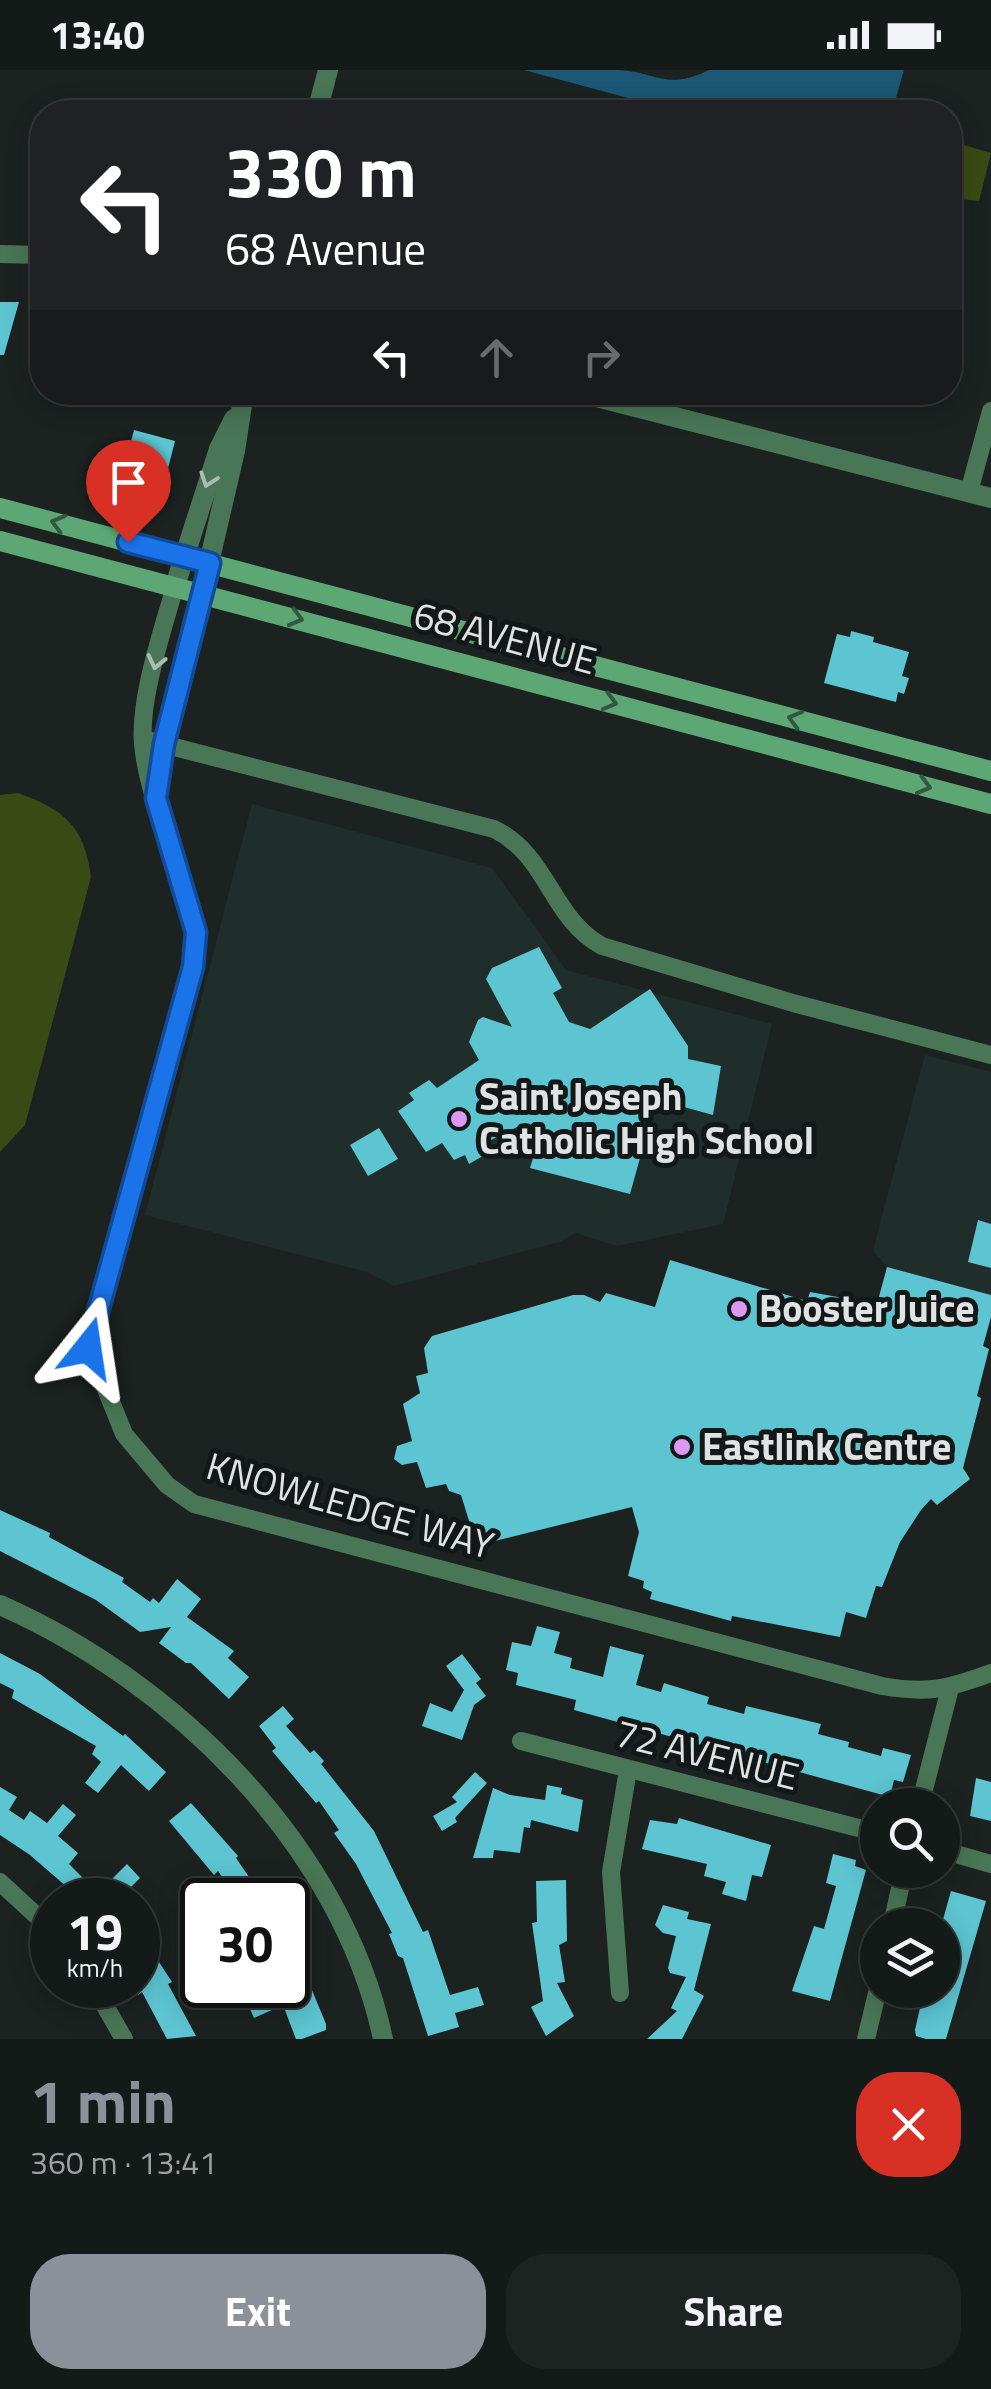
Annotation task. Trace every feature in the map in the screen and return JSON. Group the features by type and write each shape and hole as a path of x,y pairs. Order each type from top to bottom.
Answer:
{"main road":[{"name":"68 AVENUE","path":"0,508 991,771"},
{"name":"68 AVENUE","path":"0,540 991,804"}],"street":[{"path":"320,100 328,70"},
{"path":"0,254 30,255"},
{"name":"KNOWLEDGE WAY","path":"240,405 219,449 184,556 146,705 143,739 156,798 196,932 193,967 88,1348 124,1434 167,1484 194,1504 882,1686 921,1693 950,1688 991,1673"},
{"name":"KNOWLEDGE WAY","path":"156,798 164,744 210,563 241,405"},
{"path":"628,405 991,498"},
{"path":"970,492 991,411"},
{"path":"143,739 494,829 515,840 532,857 564,913 582,935 602,946 991,1055"},
{"path":"0,1605 56,1630 163,1701 262,1802 297,1846 349,1940 383,2039"},
{"path":"924,1788 950,1688"},
{"name":"72 AVENUE","path":"522,1741 860,1828"},
{"path":"620,1993 611,1872 628,1770"},
{"path":"960,1855 991,1864"},
{"path":"0,1882 30,1910"},
{"path":"106,2008 124,2039"},
{"path":"866,2039 873,2008"}],"shaded area":[{"name":"Saint Joseph Catholic High School","path":"252,804 492,868 566,970 772,1024 723,1224 617,1246 576,1233 559,1242 394,1286 367,1272 145,1215"},
{"path":"925,1055 991,1072 991,1295 887,1267 873,1250"}],"green space":[{"path":"962,145 991,153 979,201 962,199"},
{"path":"18,793 48,806 69,822 83,844 91,877 25,1125 0,1152 0,795"}],"water":[{"path":"524,70 618,70 672,80 709,70 904,70 895,100 635,100"}],"building":[{"path":"0,302 19,302 4,355 0,355"},
{"path":"134,430 175,441 163,488 149,496 119,488"},
{"path":"851,631 909,652 902,676 909,678 904,694 898,692 896,702 824,683 837,634 850,637"},
{"path":"539,947 562,988 553,993 569,1022 590,1029 650,989 688,1046 688,1059 721,1066 713,1115 673,1104 655,1104 630,1194 530,1168 542,1128 525,1123 489,1141 495,1149 469,1164 465,1155 454,1160 442,1143 426,1152 398,1111 414,1100 409,1093 429,1080 437,1088 479,1060 469,1042 478,1020 483,1017 512,1027 486,979 492,968"},
{"path":"379,1128 398,1159 368,1176 350,1145"},
{"path":"978,1220 991,1224 991,1268 968,1262"},
{"name":"Eastlink Centre","path":"670,1260 807,1301 810,1292 877,1304 887,1267 991,1295 991,1317 983,1346 989,1349 963,1468 970,1479 937,1505 931,1499 921,1510 900,1542 882,1587 876,1586 866,1618 846,1612 840,1637 732,1616 731,1621 650,1599 652,1592 643,1588 644,1581 628,1576 639,1532 632,1507 483,1544 474,1537 461,1495 449,1491 446,1484 426,1488 417,1462 402,1465 394,1459 397,1446 412,1441 403,1404 420,1393 416,1376 428,1373 424,1348 432,1336 573,1295 600,1302 606,1293 655,1307"},
{"path":"0,1510 50,1533 49,1537 124,1578 122,1582 150,1602 153,1598 159,1603 177,1579 201,1599 187,1617 234,1651 228,1658 249,1677 229,1699 191,1663 159,1643 171,1627 140,1632 96,1600 0,1551"},
{"path":"537,1626 560,1632 554,1653 572,1658 570,1668 603,1677 610,1646 644,1655 636,1685 661,1692 664,1683 709,1697 707,1704 744,1714 746,1706 821,1724 818,1734 849,1742 848,1747 881,1756 883,1748 911,1755 903,1782 894,1780 892,1788 860,1789 574,1710 576,1700 516,1685 518,1673 506,1670 512,1642 531,1646"},
{"path":"0,1653 40,1674 125,1734 166,1772 149,1791 121,1765 98,1793 85,1783 101,1762 92,1754 96,1746 12,1698 14,1690 0,1683"},
{"path":"462,1654 481,1679 476,1683 486,1696 474,1705 462,1740 422,1726 430,1703 452,1712 464,1690 446,1666"},
{"path":"283,1706 294,1719 286,1726 310,1753 314,1750 324,1761 321,1764 374,1831 423,1932 428,1930 450,1995 478,1987 484,2005 455,2013 459,2027 428,2036 403,1958 398,1956 389,1934 392,1933 356,1864 334,1833 339,1830 319,1801 316,1803 272,1751 276,1748 259,1726"},
{"path":"475,1772 487,1783 455,1818 457,1822 442,1831 433,1816 457,1802 452,1797"},
{"path":"976,1778 991,1782 991,1821 970,1816"},
{"path":"547,1785 583,1800 578,1832 531,1820 530,1828 524,1827 520,1853 494,1850 493,1858 473,1858 493,1788 545,1800"},
{"path":"0,1787 17,1797 9,1810 24,1820 30,1811 47,1823 63,1804 76,1815 58,1836 78,1853 69,1864 83,1878 57,1878 0,1835"},
{"path":"191,1803 238,1856 250,1878 223,1878 218,1871 214,1875 169,1821"},
{"path":"679,1818 771,1845 762,1877 752,1875 746,1901 722,1894 726,1882 704,1876 707,1864 642,1849 650,1820 677,1824"},
{"path":"833,1854 856,1860 861,1888 830,2001 792,1991 814,1926 824,1929 836,1886 826,1883"},
{"path":"127,1864 140,1878 113,1878"},
{"path":"566,1880 567,1941 559,1945 565,1982 557,1983 574,2016 546,2036 531,2007 543,2001 532,1923 537,1922 536,1881"},
{"path":"951,1891 986,1901 960,1991 960,1908 946,1908"},
{"path":"663,1905 689,1912 687,1919 711,1924 694,1990 704,1996 682,2039 647,2039 677,2011 671,2008 686,1977 670,1973 668,1968 676,1936 663,1933 655,1925"},
{"path":"160,1964 196,2036 167,2039 151,2008 160,2008"},
{"path":"310,1985 326,2030 296,2039 284,2008 310,2008"},
{"path":"250,2008 276,2008 254,2018"},
{"path":"920,2008 955,2008 946,2039 926,2039 916,2036"}],"place":[{"name":"Saint Joseph Catholic High School","path":"459,1119"},
{"name":"Booster Juice","path":"739,1309"},
{"name":"Eastlink Centre","path":"682,1447"}],"route":[{"path":"88,1348 193,967 196,932 156,798 164,744 210,563 128,542"}]}
